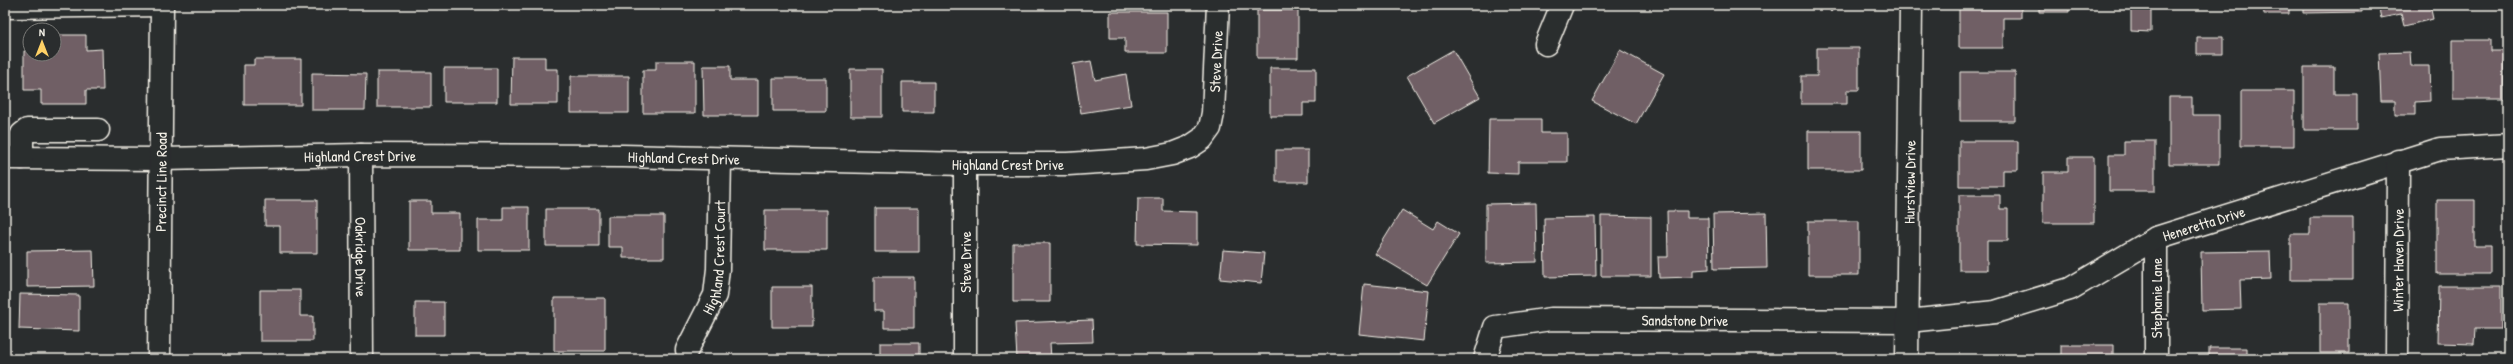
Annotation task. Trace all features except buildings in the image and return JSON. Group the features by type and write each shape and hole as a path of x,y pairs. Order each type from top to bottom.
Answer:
{"street":[{"path":"6,6 162,5"},
{"name":"Precinct Line Road","path":"159,359 162,159 162,5"},
{"name":"Steve Drive","path":"1202,139 1210,128 1213,113 1218,5"},
{"path":"1546,44 1562,5"},
{"name":"Hurstview Drive","path":"1907,359 1911,5"},
{"path":"14,158 22,134 27,130 98,130"},
{"name":"Highland Crest Drive","path":"14,158 162,159 361,155 720,159 965,164 1068,164 1146,159 1172,154 1190,147 1202,139"},
{"name":"Heneretta Drive","path":"1908,322 1995,312 2070,289 2156,238 2398,161 2440,149 2508,145"},
{"name":"Oakridge Drive","path":"361,155 362,359"},
{"name":"Highland Crest Court","path":"687,350 715,295 718,269 720,159"},
{"name":"Winter Haven Drive","path":"2397,359 2398,161"},
{"name":"Steve Drive","path":"965,164 965,359"},
{"name":"Stephanie Lane","path":"2156,238 2156,359"},
{"name":"Sandstone Drive","path":"1485,359 1495,327 1551,319 1908,322"}]}
